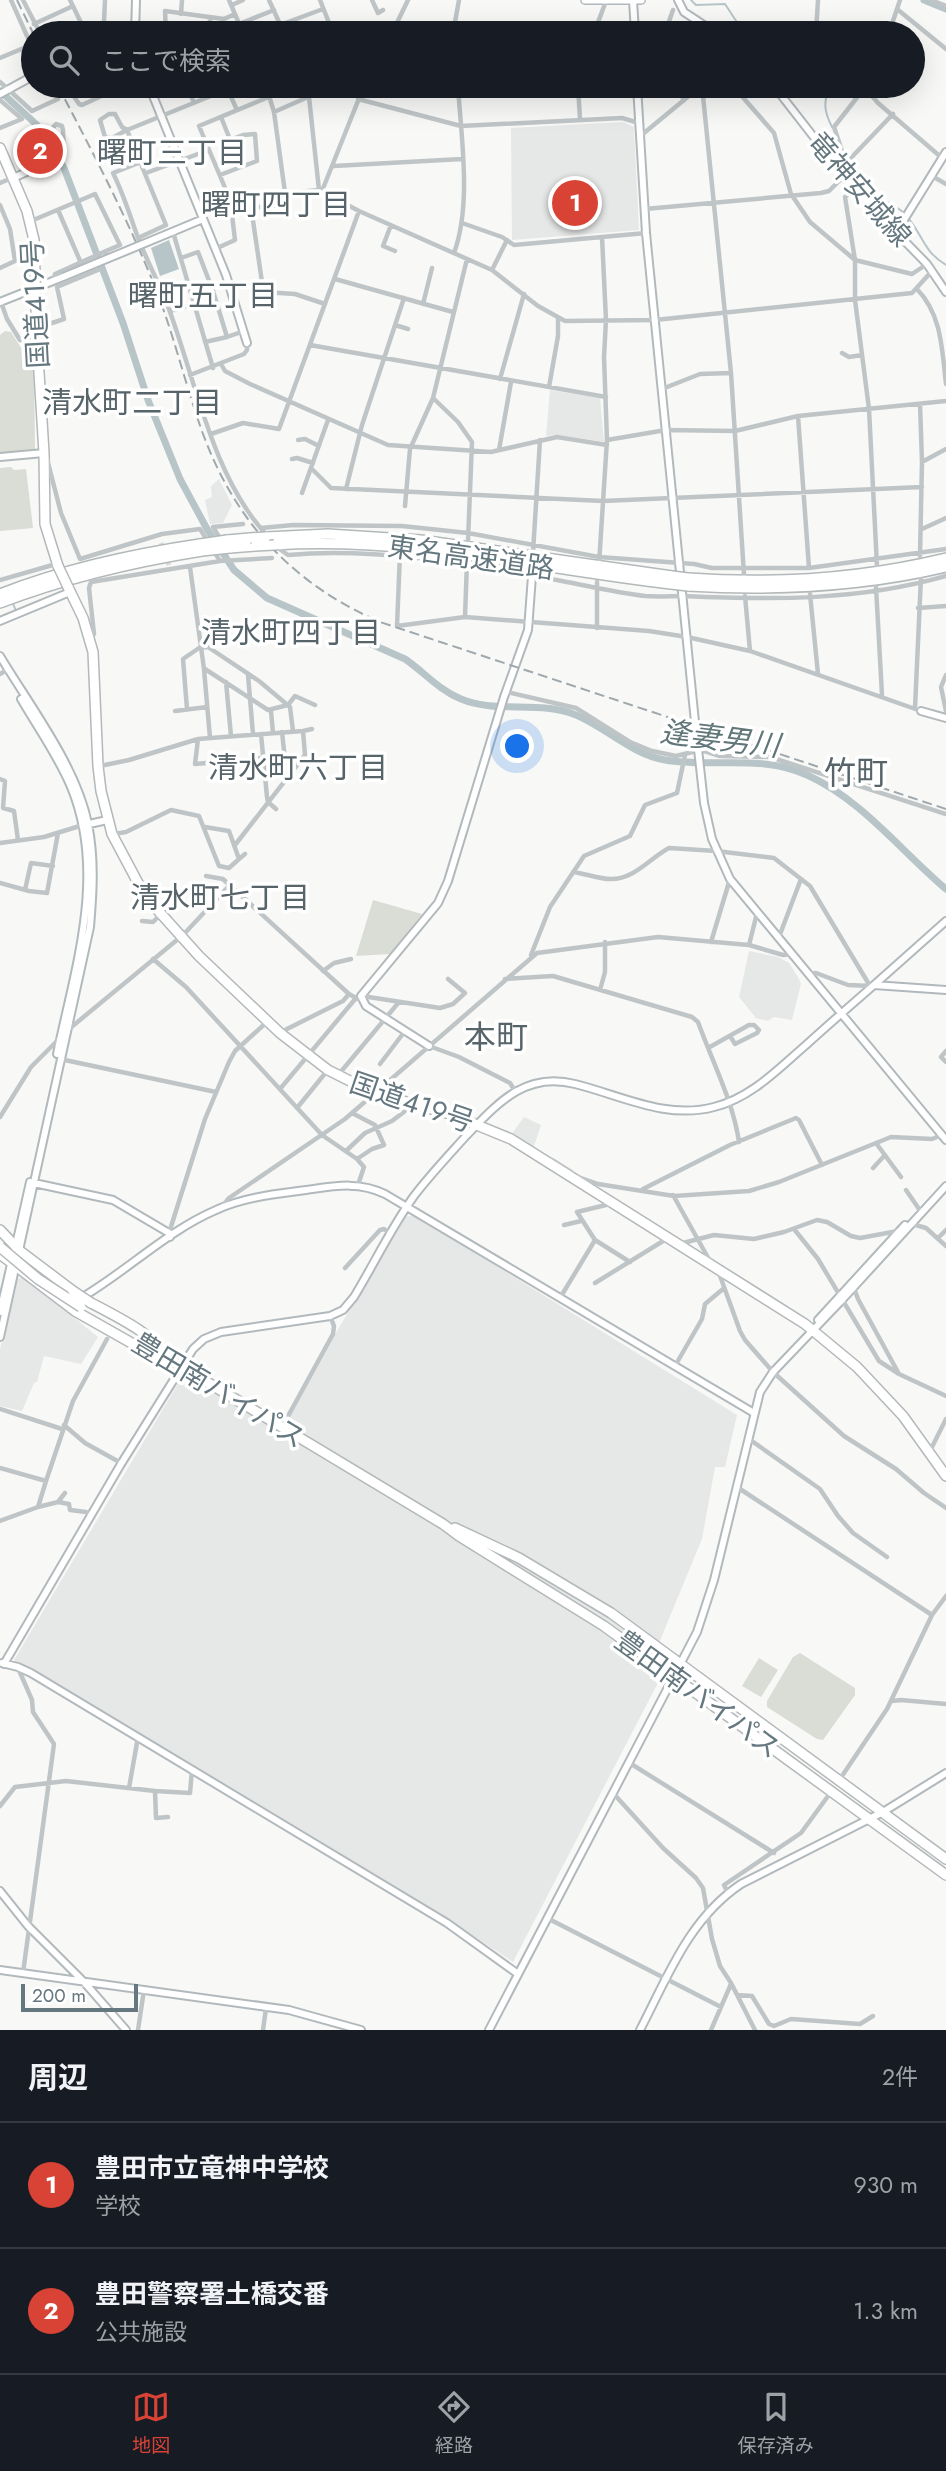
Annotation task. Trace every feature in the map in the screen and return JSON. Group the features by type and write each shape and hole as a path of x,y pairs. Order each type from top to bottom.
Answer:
{"highway":[{"name":"国道419号","path":"0,148 30,221 34,240 45,524 57,565 90,639 94,664 98,766 107,820 140,888 181,937 280,1033 328,1070 374,1093 478,1124 532,1152 812,1331 857,1367 904,1416 946,1476"},
{"name":"東名高速道路","path":"253,542 264,532 421,540 672,580"},
{"name":"東名高速道路","path":"0,594 101,563 201,547 253,542 278,548 327,542 421,548 754,588 813,586 882,579 946,567"},
{"name":"東名高速道路","path":"0,603 103,570 201,547"},
{"name":"東名高速道路","path":"688,582 812,578 881,570 946,558"},
{"path":"0,1230 18,1249 91,1303 142,1332 165,1349 175,1363"},
{"name":"豊田南バイパス","path":"0,1247 38,1279 81,1307 443,1524 604,1626 946,1875"},
{"path":"0,1254 75,1311 158,1358 175,1363"},
{"name":"豊田南バイパス","path":"443,1524 519,1558 611,1613 946,1859"}],"main road":[{"path":"584,0 641,0"}],"street":[{"path":"11,0 21,22"},
{"path":"23,0 33,21"},
{"path":"70,0 81,21"},
{"path":"104,21 106,0"},
{"path":"135,21 136,0"},
{"path":"181,14 182,0"},
{"path":"238,21 230,3 243,0"},
{"path":"269,0 278,21"},
{"path":"320,0 328,21"},
{"path":"372,0 378,13 383,10"},
{"path":"398,21 408,0"},
{"path":"455,21 459,0"},
{"path":"633,0 634,21"},
{"path":"678,0 684,12 698,21"},
{"path":"817,21 818,0"},
{"path":"893,21 900,0"},
{"path":"931,0 946,6"},
{"path":"598,21 606,1"},
{"path":"41,21 74,6"},
{"path":"291,21 323,9"},
{"path":"897,9 912,21"},
{"path":"246,21 274,10"},
{"path":"669,21 673,10"},
{"path":"165,21 165,11 224,19 235,14"},
{"path":"925,32 946,49"},
{"path":"0,58 21,49"},
{"path":"0,82 32,111 58,98"},
{"path":"0,94 21,82"},
{"path":"75,98 82,105 97,98"},
{"path":"154,98 231,289 247,343 244,354 190,375"},
{"path":"192,98 194,103"},
{"path":"138,238 166,225 127,130 122,127 115,114 109,114 100,120 105,137 111,138 127,130 204,98"},
{"path":"232,98 237,110"},
{"path":"231,202 199,126 266,98"},
{"path":"271,98 286,200"},
{"path":"274,113 307,98"},
{"path":"309,98 321,190"},
{"path":"454,253 462,223 459,98"},
{"path":"579,98 580,119"},
{"path":"638,98 646,233 708,828 730,879 944,1137"},
{"path":"640,134 645,133 687,98"},
{"path":"702,98 731,373 744,572"},
{"path":"743,98 774,133 791,194 810,222 855,260 912,274 927,264"},
{"name":"竜神安城線","path":"783,98 855,190 897,231 945,289"},
{"path":"857,98 834,127 842,152 848,161 893,114"},
{"path":"874,98 944,155 897,231"},
{"path":"321,190 334,166 358,99 461,126 622,118 640,123"},
{"path":"0,100 22,119 0,128"},
{"path":"221,117 241,167"},
{"path":"56,124 62,126 63,130 63,156 51,131 56,124"},
{"path":"118,135 122,127"},
{"path":"220,175 257,161 255,134 230,140"},
{"path":"146,173 209,150"},
{"path":"0,183 63,156"},
{"path":"334,166 462,159"},
{"path":"141,162 113,173 126,198 138,238 170,311 211,434 239,497 264,532 339,528 468,533 600,557 744,572 877,563 946,549"},
{"path":"644,209 821,193 829,191 844,176"},
{"path":"932,176 946,184"},
{"path":"215,249 235,240 231,217 251,207 271,207 298,192 321,190 359,211 492,270 558,318 573,321 655,320 912,293 932,271"},
{"path":"855,190 845,197 855,260 855,300 869,409 877,563"},
{"path":"30,221 95,194 120,245 106,254 55,274 53,281"},
{"path":"0,205 10,229 15,261 0,268"},
{"path":"251,207 264,292 295,294 325,304"},
{"path":"58,209 81,263"},
{"path":"211,434 243,424 279,429 359,211"},
{"path":"37,339 20,340 0,302 203,219"},
{"path":"462,223 502,237 513,245 646,233"},
{"path":"390,225 383,246 395,251"},
{"path":"170,233 181,258 213,368"},
{"path":"598,564 607,442 602,237"},
{"path":"492,270 507,240"},
{"path":"181,258 198,252 215,294 226,337"},
{"path":"405,506 410,449 433,398 467,259"},
{"path":"423,303 432,268"},
{"path":"37,328 64,319 57,287 98,270"},
{"path":"335,279 453,313"},
{"path":"231,289 262,282"},
{"path":"917,289 926,298 939,326 946,384"},
{"path":"500,379 524,294"},
{"path":"346,489 360,433 404,298"},
{"path":"170,311 194,304"},
{"path":"549,387 558,336 558,318"},
{"path":"395,325 408,329"},
{"path":"205,342 244,331"},
{"path":"310,345 606,397"},
{"path":"842,354 849,357 862,355"},
{"path":"221,364 225,371 387,445 472,453 558,437 607,442 666,430 735,431 798,416 946,401"},
{"path":"662,388 700,374 731,373"},
{"path":"499,450 511,382"},
{"path":"433,398 471,437 472,495 468,541"},
{"path":"920,404 921,554"},
{"path":"798,416 809,568"},
{"path":"302,493 328,420"},
{"path":"298,440 305,439 319,446"},
{"path":"533,552 540,440"},
{"path":"922,462 946,449"},
{"path":"0,457 44,453 48,457 61,513 79,558 84,559 157,536 200,529 221,561"},
{"path":"292,459 297,458 312,466 331,488 537,499 603,501 922,487"},
{"path":"922,529 946,518"},
{"path":"235,561 213,527 243,524"},
{"path":"157,536 161,543"},
{"path":"278,548 288,555 338,550 467,563 532,572 647,596 810,596 876,589 946,576"},
{"path":"400,555 397,626 464,617 649,631 687,637 750,651 946,718"},
{"path":"90,639 94,634 89,588 91,582 221,561 272,558"},
{"path":"464,617 467,563"},
{"path":"0,580 57,565"},
{"path":"190,566 202,647 209,738"},
{"path":"279,1089 360,998 438,902 446,887 527,630 532,572"},
{"path":"918,709 920,580"},
{"path":"597,585 597,628"},
{"path":"876,589 882,695"},
{"path":"0,621 69,590"},
{"path":"810,596 818,674"},
{"path":"746,598 750,651"},
{"path":"918,608 946,606"},
{"path":"187,709 182,661 202,647 208,648 229,659 288,705 291,709 293,731"},
{"path":"0,656 78,790 92,855 93,900 90,927 18,1249 0,1312"},
{"path":"0,664 2,673 66,777 86,824 86,920 33,1181"},
{"path":"204,668 271,711"},
{"path":"248,674 253,734"},
{"path":"946,675 941,687 946,711"},
{"path":"226,682 231,736"},
{"path":"505,695 576,708 630,742 652,751 685,757"},
{"path":"271,711 288,705 295,696 315,705"},
{"path":"175,711 207,707"},
{"path":"271,711 273,733"},
{"path":"98,766 129,760 198,739 312,729"},
{"path":"235,845 305,755 303,731"},
{"path":"282,732 287,778"},
{"path":"261,734 268,802 276,809"},
{"path":"198,739 195,764 264,758"},
{"path":"531,956 550,907 584,856 630,836 645,805 677,793 685,757 691,751 701,750 720,756 770,757 946,814"},
{"path":"0,779 5,781 3,808 14,811 18,840"},
{"path":"112,834 126,832 171,810 201,817 219,866 229,868 245,854"},
{"path":"0,852 0,843 58,833 107,820"},
{"path":"205,827 229,831 239,859"},
{"path":"0,883 25,890 47,892 58,833"},
{"path":"573,872 597,875 609,880 640,869 669,848 768,856 810,886 872,986"},
{"path":"25,890 31,863 52,866"},
{"path":"206,876 221,878 232,887 349,994 360,998 440,1008 453,1004 465,993 448,979"},
{"path":"711,942 730,879"},
{"path":"778,938 801,879"},
{"path":"0,1118 31,1067 67,1031 181,937 228,887 232,887"},
{"path":"749,945 757,913"},
{"path":"142,921 152,922 160,915"},
{"path":"518,1974 447,1923 192,1769 18,1667 2,1664 193,1349 204,1339 221,1332 330,1316 342,1310 354,1297 407,1207 433,1172 497,1104 515,1091 538,1083 558,1082 572,1083 662,1109 699,1110 729,1103 760,1085 946,921"},
{"path":"222,1207 229,1198 352,1113 531,956 544,950 659,937 749,945 783,956 792,954"},
{"path":"600,990 605,972 605,942"},
{"path":"775,952 785,947"},
{"path":"153,959 186,987 322,1135 357,1159 364,1167 358,1185"},
{"path":"323,971 334,963 351,959"},
{"path":"808,974 816,973 839,983 946,990"},
{"path":"505,979 550,976 692,1017 698,1022 729,1103 738,1142"},
{"path":"280,1033 343,1001 349,994"},
{"path":"360,998 365,1005 429,1046 459,1057 510,1083 515,1091"},
{"path":"338,1076 399,1002"},
{"path":"169,1235 194,1152 233,1055 268,1021"},
{"path":"708,1048 749,1025 759,1030 737,1044 734,1044 730,1036"},
{"path":"380,1064 405,1031"},
{"path":"944,1059 946,1051"},
{"path":"60,1059 216,1092"},
{"path":"297,1108 328,1070"},
{"path":"346,1151 365,1133 392,1121 414,1104"},
{"path":"352,1113 375,1125 384,1145 357,1159"},
{"path":"642,1190 738,1142 798,1118 821,1165"},
{"path":"532,1152 583,1179 673,1195 748,1192 891,1137 944,1137"},
{"path":"876,1143 901,1177"},
{"path":"873,1168 885,1155"},
{"path":"33,1181 113,1200 169,1235"},
{"path":"489,2030 697,1632 709,1599 760,1392 773,1372 946,1181"},
{"path":"46,1270 50,1282 73,1298 80,1299 169,1235 222,1207 247,1199 358,1185 379,1191 407,1207 754,1413"},
{"path":"840,1298 854,1287 946,1186"},
{"path":"906,1189 919,1209"},
{"path":"673,1195 714,1266 745,1340 773,1372 844,1436 896,1469 946,1508"},
{"path":"613,1203 577,1212 595,1240 630,1262"},
{"path":"678,1244 714,1235 754,1239 817,1220 860,1238 898,1231 910,1225 923,1226 946,1246"},
{"path":"564,1225 582,1221"},
{"path":"345,1268 380,1230 384,1229 391,1235"},
{"path":"793,1229 818,1259 879,1361 899,1374 946,1396"},
{"path":"938,1238 946,1230"},
{"path":"595,1283 668,1238"},
{"path":"561,1298 595,1240"},
{"path":"0,1337 13,1266"},
{"path":"37,1284 54,1285"},
{"path":"854,1287 899,1374"},
{"path":"675,1366 702,1318 705,1304 723,1289"},
{"path":"287,1418 333,1334 334,1326 330,1316"},
{"path":"37,1507 63,1427 85,1377 107,1339"},
{"path":"0,1409 63,1427 121,1464"},
{"path":"930,1451 946,1419"},
{"path":"748,1438 820,1489 853,1533 887,1558"},
{"path":"0,1468 46,1481"},
{"path":"737,1487 932,1615"},
{"path":"58,1502 65,1493"},
{"path":"0,1521 58,1502 69,1504 70,1510 86,1512 91,1516"},
{"path":"839,1780 891,1701 923,1631 946,1597"},
{"path":"18,1667 32,1700 33,1712 54,1744 23,1974"},
{"path":"891,1701 946,1704"},
{"path":"129,1788 138,1737"},
{"path":"628,1762 774,1853"},
{"path":"0,1806 13,1787 49,1783 73,1782 190,1793 192,1769"},
{"path":"640,2030 686,1941 708,1911 728,1893 868,1817 883,1812 946,1773"},
{"path":"728,1893 724,1885 801,1833 832,1790"},
{"path":"155,1791 156,1818 168,1817"},
{"path":"613,1792 703,1888 720,1966 732,1983 755,2030"},
{"path":"0,1891 28,1926 84,1982 126,2030"},
{"path":"547,1918 721,2007"},
{"path":"0,1970 266,2008 317,2017 361,2030"},
{"path":"711,2030 732,1983"},
{"path":"138,2030 144,1990"},
{"path":"737,1995 752,1996 769,2024 774,2026 791,2019 860,2024 873,2016"},
{"path":"262,2030 266,2008"},
{"path":"840,2030 841,2023"}],"shaded area":[{"path":"623,122 634,127 639,230 512,240 511,128"},
{"path":"169,240 179,269 160,276 151,248"},
{"path":"5,331 11,332 34,368 35,450 0,455 0,335"},
{"path":"550,390 600,398 604,442 560,435 546,436"},
{"path":"11,467 14,470 26,469 33,528 0,531 0,468"},
{"path":"219,479 232,505 223,523 210,524 205,500 212,497 211,486"},
{"path":"373,900 422,914 390,954 356,956"},
{"path":"749,951 778,957 789,963 798,977 801,984 792,1020 774,1017 768,1021 756,1018 739,997"},
{"path":"524,1117 541,1125 533,1149 511,1135"},
{"path":"414,1215 737,1415 725,1467 715,1467 702,1539 649,1667 661,1677 513,1962 451,1921 14,1660 179,1382 204,1388 277,1430 406,1217"},
{"path":"24,1277 98,1337 81,1364 44,1356 37,1382 34,1383 22,1411 0,1406 0,1349 17,1279"},
{"path":"800,1653 855,1688 855,1695 823,1740 817,1739 767,1707 767,1701 793,1657"},
{"path":"759,1658 778,1670 761,1697 742,1686"}],"waterway":[{"path":"691,0 696,5 725,4 736,21"},
{"path":"924,0 946,9"},
{"name":"逢妻男川","path":"0,91 37,125 64,168 123,323 148,400 180,479 207,529 234,570 267,598 405,659 439,686 461,699 489,706 547,708 576,715 630,747 665,760 755,763 807,775 827,785 863,812 946,889"},
{"path":"826,98 827,116 832,127"},
{"path":"835,136 846,165 860,185 905,214"},
{"path":"908,218 928,249 946,265"},
{"path":"12,601 16,611"}],"tunnel":[{"path":"161,543 169,565"}],"railway":[{"path":"17,0 27,21"},
{"path":"64,98 135,239 163,310 203,434 217,466 232,496 251,523 294,569 349,607 380,622 946,809"}],"place":[{"name":"豊田警察署土橋交番","path":"40,151"},
{"name":"豊田市立竜神中学校","path":"575,203"}],"district":[{"name":"曙町三丁目","path":"172,153"},
{"name":"曙町四丁目","path":"276,205"},
{"name":"曙町五丁目","path":"203,296"},
{"name":"清水町二丁目","path":"132,403"},
{"name":"清水町四丁目","path":"291,633"},
{"name":"清水町六丁目","path":"298,768"},
{"name":"竹町","path":"856,773"},
{"name":"清水町七丁目","path":"220,898"},
{"name":"本町","path":"496,1037"}]}
